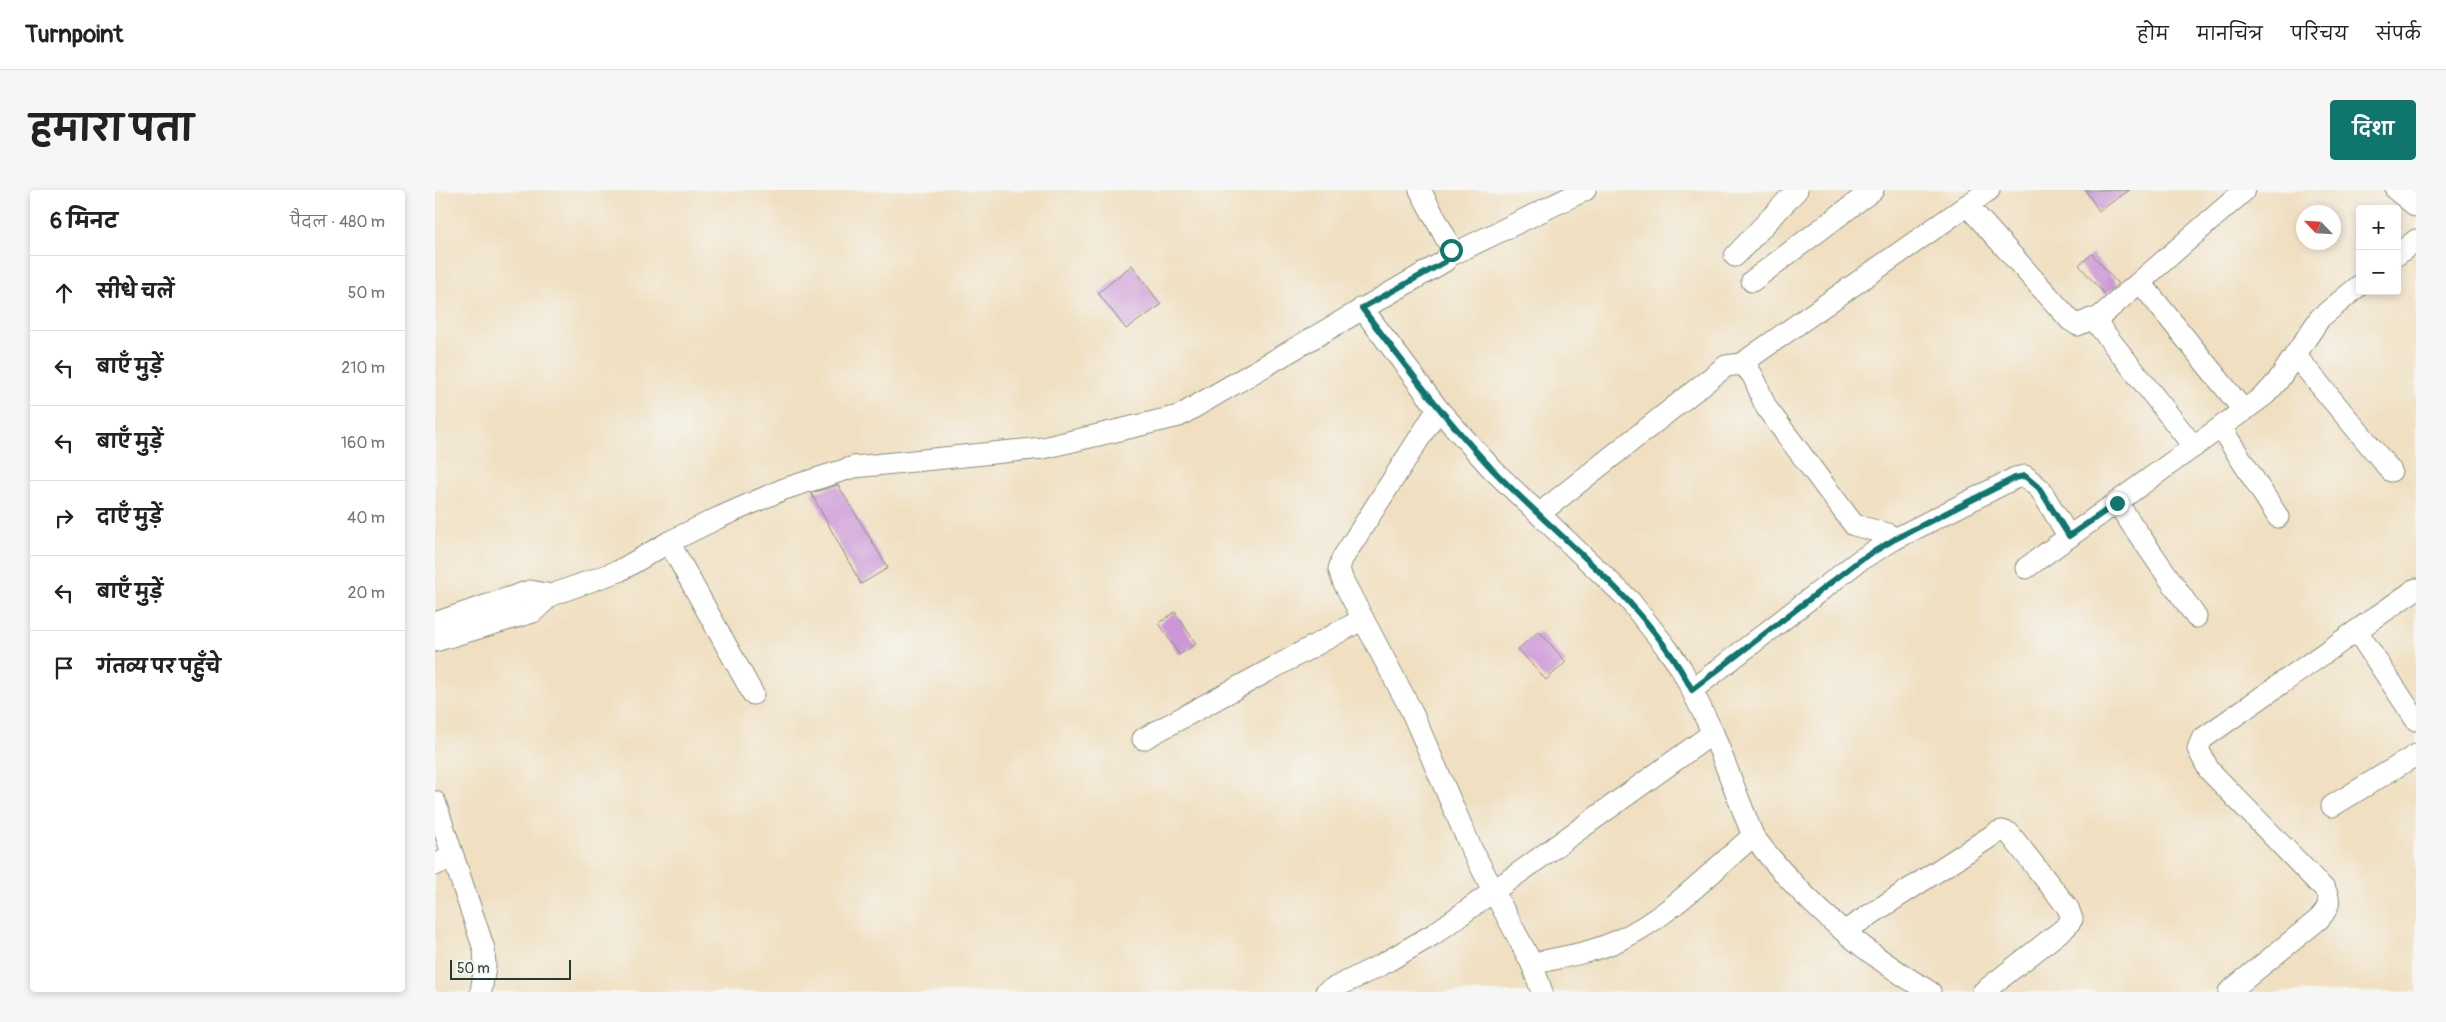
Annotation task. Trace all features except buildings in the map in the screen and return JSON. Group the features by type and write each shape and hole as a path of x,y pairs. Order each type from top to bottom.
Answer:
{"street":[{"path":"435,641 533,612 551,596 619,571 669,542 784,489 854,467 1043,448 1179,416 1362,308 1445,262 1451,250 1449,244 1420,190"},
{"path":"1449,256 1585,190"},
{"path":"1735,256 1797,190"},
{"path":"1752,281 1873,190"},
{"path":"1539,514 1726,366 1741,364 1989,190"},
{"path":"2095,321 2245,190"},
{"path":"2396,190 2416,206"},
{"path":"1967,205 2074,324 2081,324 2091,319 2095,321 2194,447"},
{"path":"2401,252 2416,240"},
{"path":"2140,282 2245,411"},
{"path":"2026,568 2245,411 2277,382 2321,318 2356,288"},
{"path":"1362,308 1438,409 1493,470 1630,601 1681,668 1713,733 1753,836 1807,898 1897,972 1930,992"},
{"path":"2295,355 2391,472"},
{"path":"1741,364 1754,376 1762,402 1854,525 1888,534 1895,539"},
{"path":"1438,409 1342,559 1339,569 1411,710 1471,848 1495,890 1532,964 1542,992"},
{"path":"2221,428 2278,517"},
{"path":"1692,690 1860,560 1895,539 2015,478 2025,476 2039,488 2069,536"},
{"path":"2117,503 2196,616"},
{"path":"669,542 753,694"},
{"path":"2229,992 2319,919 2328,909 2329,897 2325,890 2209,770 2198,749 2202,739 2215,728 2416,589"},
{"path":"435,623 524,592 531,591 551,596"},
{"path":"1143,739 1363,619"},
{"path":"2357,631 2416,720"},
{"path":"1326,992 1407,951 1713,733"},
{"path":"2332,806 2416,756"},
{"path":"435,802 444,860 485,949 485,966 481,992"},
{"path":"1845,931 1996,833 2002,830 2009,833 2068,908 2073,919 2066,927 1983,992"},
{"path":"1532,964 1592,950 1617,941 1640,929 1672,905 1753,836"}],"route":[{"path":"1451,250 1445,262 1362,308 1438,409 1493,470 1630,601 1681,668 1692,690 1860,560 1895,539 2015,478 2025,476 2039,488 2069,536 2117,503"}]}
